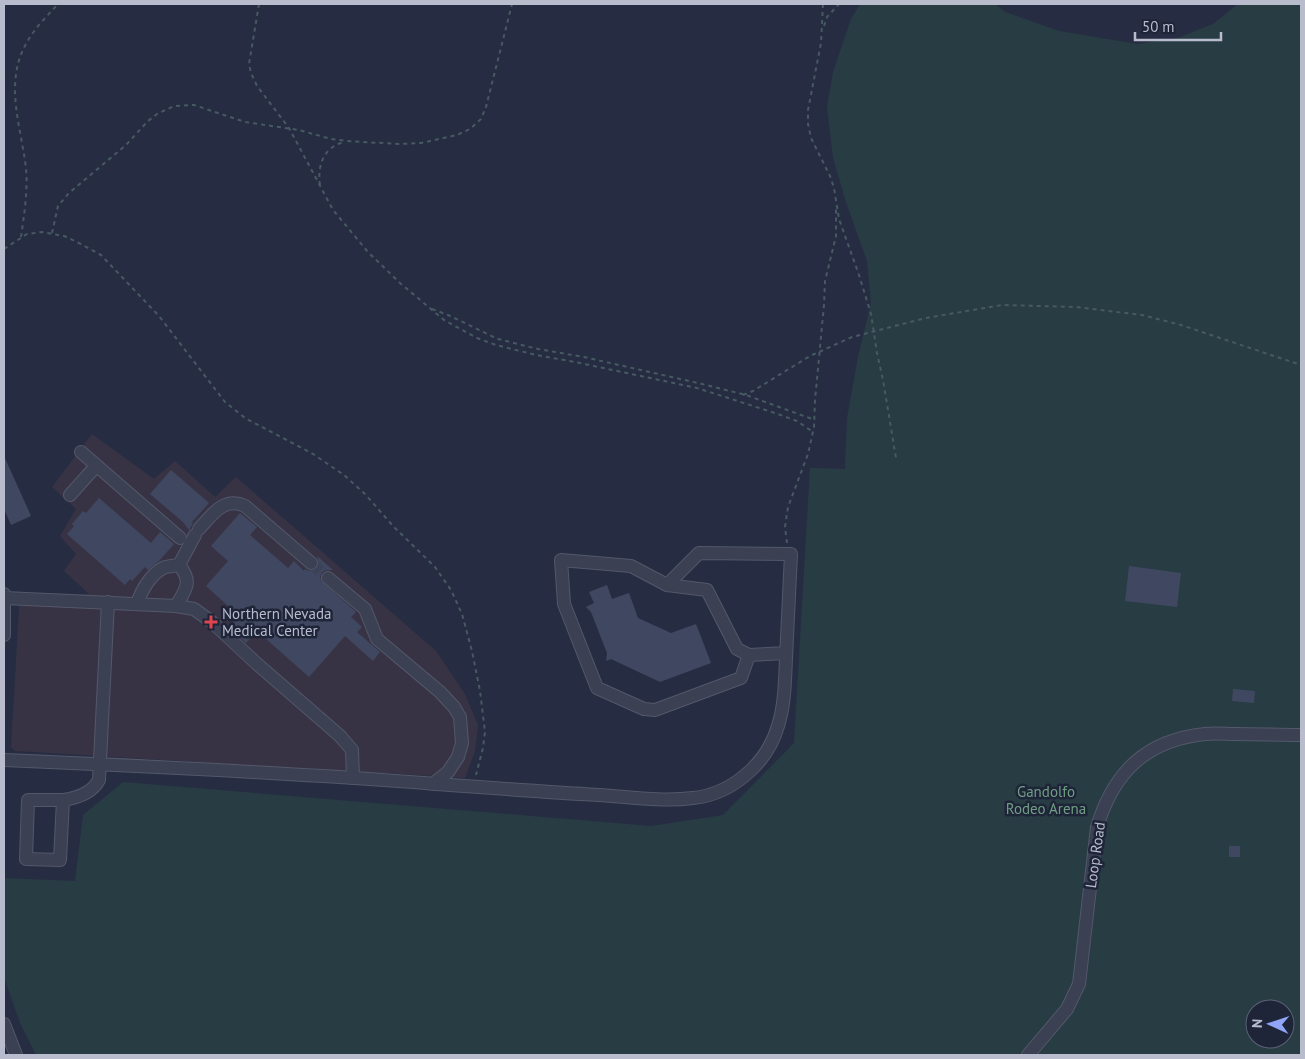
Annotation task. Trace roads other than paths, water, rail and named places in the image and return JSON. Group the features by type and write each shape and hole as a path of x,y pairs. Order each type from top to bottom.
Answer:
{"street":[{"path":"81,452 96,466 190,538"},
{"path":"70,495 96,466"},
{"path":"179,565 190,538 218,509 225,504 238,502 311,563"},
{"path":"4,760 354,778 674,799 694,798 724,789 750,771 771,743 778,726 782,709 791,554 699,553 668,585"},
{"path":"749,655 741,678 655,710 644,710 597,688 564,604 561,560 631,566 668,585 707,590 737,649 749,655 786,653"},
{"path":"137,604 141,592 154,576 164,567 179,565"},
{"path":"176,606 188,586 186,573 179,565"},
{"path":"328,578 365,609 377,639 440,692 454,707 460,717 462,743 458,757 448,772 433,784"},
{"path":"4,635 4,596 176,606 194,609 212,622 256,664 340,736 352,750 354,778"},
{"path":"63,800 60,860 26,859 28,800 73,799 95,787 100,780 108,602"},
{"name":"Loop Road","path":"1028,1055 1067,1009 1078,984 1097,827 1102,808 1113,786 1131,766 1152,749 1178,739 1206,734 1301,735"},
{"path":"4,1024 16,1055"}],"tunnel":[{"path":"311,563 328,578"}],"place":[{"name":"Northern Nevada Medical Center","path":"211,622"}],"park label":[{"name":"Gandolfo Rodeo Arena","path":"1046,800"}]}
